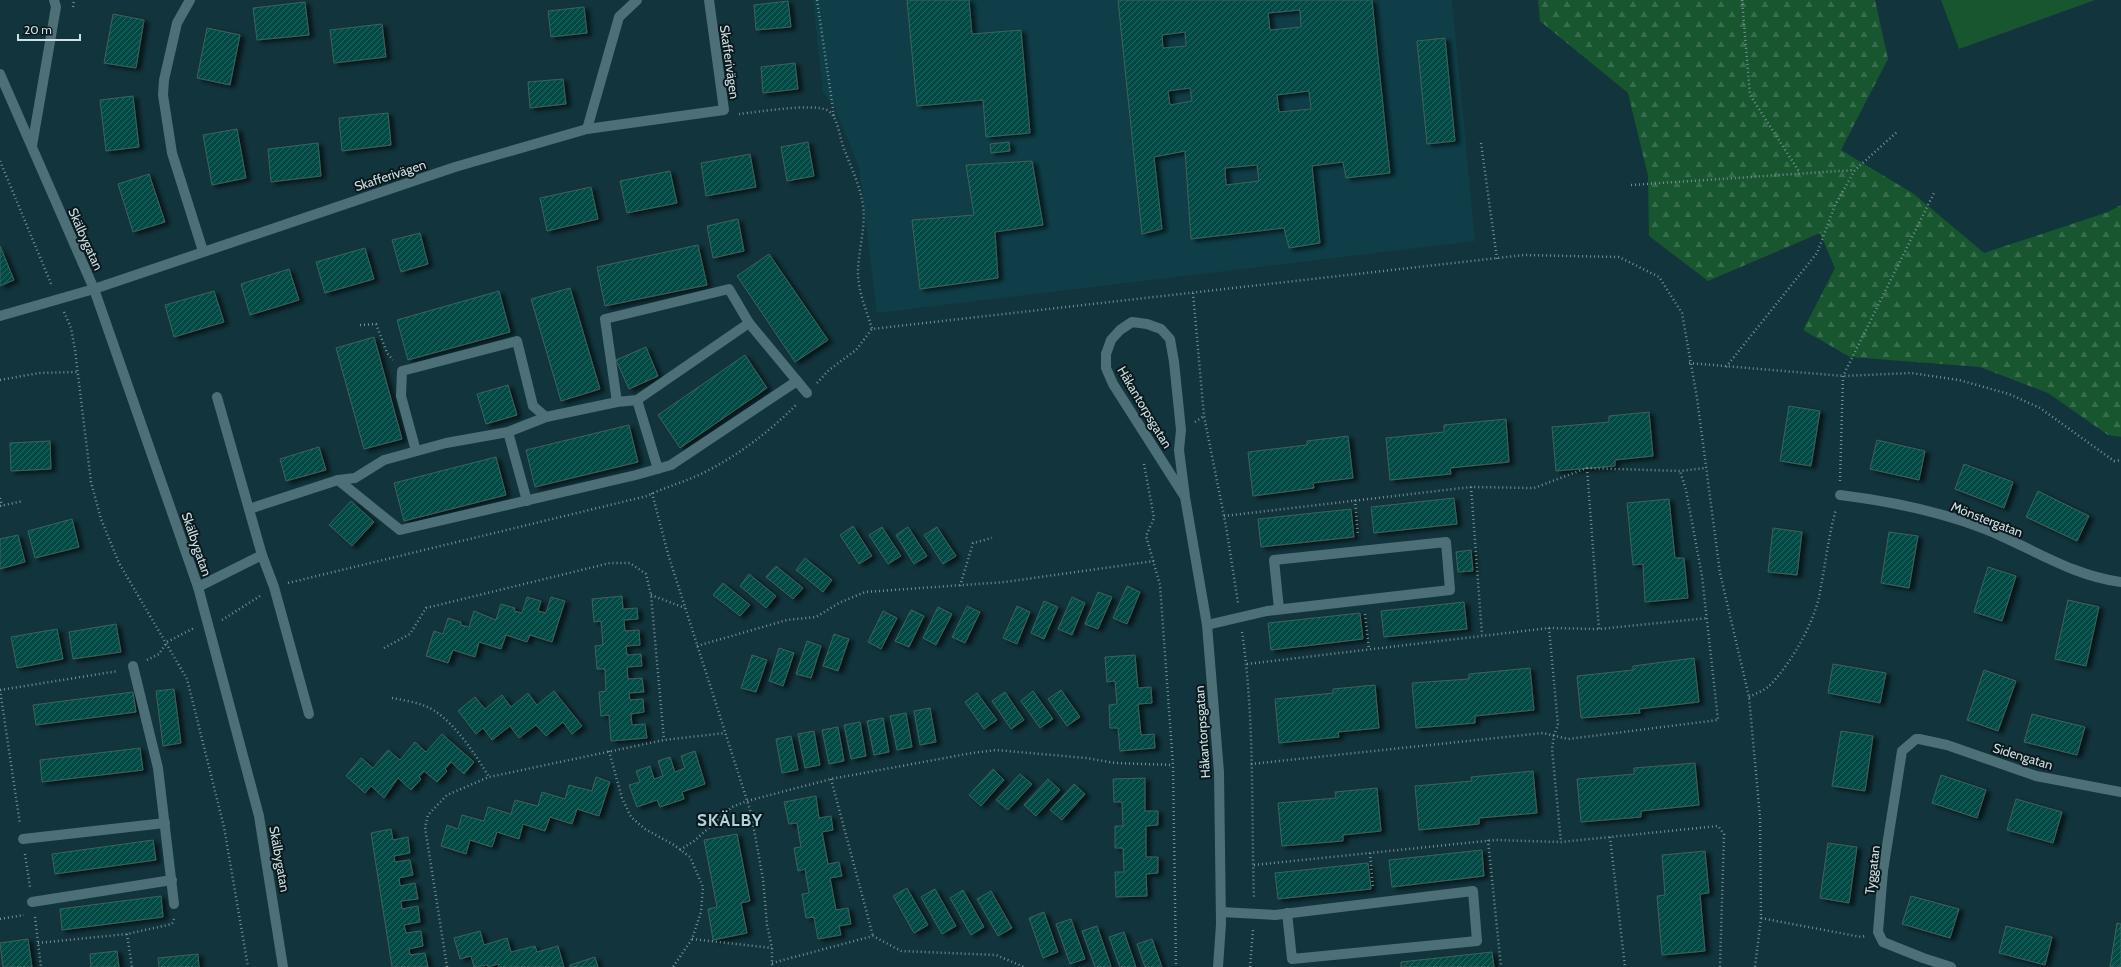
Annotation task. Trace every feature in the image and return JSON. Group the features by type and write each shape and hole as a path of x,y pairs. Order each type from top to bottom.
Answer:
{"street":[{"path":"32,146 56,7 54,0"},
{"path":"190,0 177,23 164,80 163,95 172,153 203,251"},
{"path":"587,129 620,17 637,0"},
{"name":"Skafferivägen","path":"0,316 94,289 455,167 587,129 724,110 708,0"},
{"name":"Skälbygatan","path":"0,74 94,289 198,587 259,816 284,967"},
{"path":"617,402 605,319 730,289 750,323 807,393"},
{"name":"Håkantorpsgatan","path":"1185,497 1113,384 1106,368 1106,354 1111,340 1120,330 1132,322 1147,324 1161,329 1170,338 1181,430 1179,450 1185,497 1207,625 1219,772 1221,912 1218,967"},
{"path":"249,509 338,480 355,478 384,460 416,451 446,443 508,432 546,417 617,402 637,400 750,323"},
{"path":"416,451 401,396 402,371 517,341 533,406 546,417"},
{"path":"338,480 400,530 527,501 671,465 797,381"},
{"path":"217,397 262,555 274,587 309,714"},
{"path":"637,400 658,469"},
{"path":"508,432 527,501"},
{"name":"Mönstergatan","path":"1840,495 1882,500 1959,520 2006,538 2068,567 2108,580 2121,582"},
{"path":"1207,625 1278,609 1450,590 1446,542 1274,560 1278,609"},
{"path":"198,587 262,555"},
{"path":"133,666 158,768 174,904"},
{"name":"Tyggatan","path":"1878,932 1883,871 1902,751 1916,739 1919,739"},
{"name":"Sidengatan","path":"1919,739 1947,745 2036,776 2121,792"},
{"path":"23,839 165,823"},
{"path":"32,902 172,880"},
{"path":"1221,912 1274,915 1287,913 1473,891 1477,941 1292,959 1287,913"},
{"path":"1878,932 1883,942 1951,967"}],"path":[{"path":"817,0 834,117 844,148 859,184 863,208 862,242 858,273 860,291 872,329"},
{"path":"1742,0 1750,95 1800,173"},
{"path":"724,110 734,114 812,107 828,110 834,117"},
{"path":"1726,367 1817,253 1835,205 1855,170 1897,132"},
{"path":"1480,143 1497,258"},
{"path":"0,161 71,328 91,482 101,519 118,563 187,679 224,827 248,967"},
{"path":"1631,185 1855,170"},
{"path":"1749,697 1767,687 1792,656 1809,626 1818,598 1828,539 1840,495 1843,376 1934,193"},
{"path":"0,690 127,669 159,654 166,642 190,630 223,620 274,587 652,493 703,473 729,459 755,442 829,370 856,350 872,329 1524,255 1619,257 1660,277 1682,313 1689,363 1697,398 1720,573 1749,697 1760,817 1761,918 1756,967"},
{"path":"360,325 376,324 387,353 402,371"},
{"path":"1689,363 1843,376 1911,374 1959,380 2009,394 2040,408 2114,461 2121,460"},
{"path":"0,380 39,374 77,372"},
{"path":"1224,516 1471,487 1534,488 1587,468 1680,471 1706,468"},
{"path":"1587,468 1599,629"},
{"path":"1251,764 1544,733 1568,739 1718,720 1708,618 1686,490 1680,471"},
{"path":"1471,487 1482,635"},
{"path":"652,493 685,608 747,801 763,880 767,925 772,948 772,967"},
{"path":"0,498 1,506 23,501"},
{"path":"1355,500 1359,551"},
{"path":"1146,536 1160,585 1173,765 1176,967"},
{"path":"960,586 973,543 992,538"},
{"path":"697,646 787,620 816,617 839,603 865,592 1005,582 1154,562"},
{"path":"384,648 410,634 426,608 610,563 630,563 642,569 646,574 651,595 664,740"},
{"path":"651,595 685,608"},
{"path":"1364,600 1369,649"},
{"path":"1247,664 1549,628 1599,629 1708,618"},
{"path":"1549,628 1558,725 1554,735 1552,750 1561,842"},
{"path":"392,698 426,706 436,712 474,752 489,777"},
{"path":"447,967 425,827 428,815 447,795 489,777 664,740 725,733"},
{"path":"680,850 694,841 732,807 747,801 831,779 996,750 1086,758 1115,763 1173,765"},
{"path":"609,751 622,798 631,817 646,829 690,857 703,887 701,912 692,939 673,967"},
{"path":"831,779 873,936"},
{"path":"1254,865 1488,840 1561,842 1718,826 1722,829 1724,834 1720,967"},
{"path":"1610,837 1625,967"},
{"path":"1488,840 1501,967"},
{"path":"1370,853 1375,903"},
{"path":"38,943 127,934 172,924 176,913 174,904"},
{"path":"0,919 27,915"},
{"path":"1761,918 1861,937 1878,932"},
{"path":"127,934 132,967"},
{"path":"772,963 873,936 901,951 996,955 1024,967"},
{"path":"692,939 772,948"}],"shaded area":[{"path":"813,0 1452,0 1475,241 877,313 859,167 834,106 823,93"}],"green space":[{"path":"1538,0 1875,0 1888,59 1841,150 1914,194 1984,253 2108,212 2121,205 2121,437 2108,435 2048,393 1980,367 1850,357 1803,330 1835,268 1820,233 1708,281 1649,236 1648,176 1628,93 1540,21"},
{"path":"1941,0 2095,0 1959,49"}],"building":[{"path":"907,0 969,0 972,34 1021,30 1030,133 986,137 983,100 917,106"},
{"path":"1118,0 1372,0 1390,173 1346,178 1343,162 1312,166 1320,243 1289,248 1284,228 1191,239 1185,151 1154,157 1162,229 1142,234","holes":["1300,10 1301,27 1270,30 1268,13","1185,32 1186,46 1163,48 1162,35","1190,88 1192,101 1170,105 1168,91","1309,91 1311,109 1279,112 1277,95","1257,165 1259,181 1226,185 1225,168"]},
{"path":"788,1 791,27 756,30 754,5"},
{"path":"305,2 309,35 257,40 253,8"},
{"path":"584,7 587,33 551,37 548,11"},
{"path":"113,14 144,20 136,68 104,63"},
{"path":"382,24 386,57 334,63 330,30"},
{"path":"207,28 240,35 230,85 197,78"},
{"path":"1445,38 1455,141 1427,144 1417,41"},
{"path":"795,63 798,89 763,93 761,67"},
{"path":"563,79 566,104 530,108 528,82"},
{"path":"133,96 139,147 106,151 100,100"},
{"path":"388,113 391,145 342,151 339,118"},
{"path":"237,129 246,178 212,185 203,135"},
{"path":"808,142 814,176 787,181 781,147"},
{"path":"1009,142 1010,151 991,153 990,144"},
{"path":"318,143 321,176 271,182 268,149"},
{"path":"750,154 756,187 706,196 701,163"},
{"path":"1032,161 1043,225 995,232 998,278 920,289 912,220 974,215 966,165"},
{"path":"670,171 677,203 627,213 620,181"},
{"path":"149,174 165,222 133,232 118,184"},
{"path":"591,187 598,219 547,231 540,198"},
{"path":"738,219 744,251 713,258 707,226"},
{"path":"420,233 428,264 401,272 392,240"},
{"path":"698,245 707,285 605,306 597,267"},
{"path":"0,246 14,280 0,286"},
{"path":"365,248 374,279 325,293 316,262"},
{"path":"769,254 828,340 795,362 737,276"},
{"path":"289,269 299,300 250,315 241,284"},
{"path":"570,288 600,389 561,401 531,299"},
{"path":"214,291 224,322 174,337 165,305"},
{"path":"499,291 510,332 408,360 397,320"},
{"path":"374,337 402,439 364,449 336,348"},
{"path":"646,347 658,376 629,389 616,360"},
{"path":"745,355 767,388 680,448 658,415"},
{"path":"508,385 517,415 486,424 477,394"},
{"path":"1789,406 1820,411 1811,466 1780,461"},
{"path":"1649,412 1653,456 1615,460 1615,466 1556,471 1552,427 1609,422 1609,416"},
{"path":"1506,419 1509,462 1450,468 1451,474 1390,480 1386,438 1444,432 1444,425"},
{"path":"629,425 638,462 535,487 526,450"},
{"path":"1348,436 1353,478 1313,483 1314,488 1253,496 1248,452 1307,445 1307,441"},
{"path":"1877,440 1925,451 1919,480 1870,469"},
{"path":"50,441 51,469 11,471 10,443"},
{"path":"319,447 326,470 286,481 280,459"},
{"path":"496,457 506,495 404,521 394,483"},
{"path":"1964,464 2013,482 2004,508 1955,489"},
{"path":"2038,491 2089,516 2077,541 2026,517"},
{"path":"1454,498 1457,524 1374,533 1371,507"},
{"path":"1669,499 1675,558 1684,558 1688,598 1645,602 1643,564 1633,565 1627,503"},
{"path":"351,501 374,522 352,546 329,525"},
{"path":"1351,509 1354,537 1261,547 1258,519"},
{"path":"72,519 79,547 35,558 28,531"},
{"path":"853,526 872,556 859,564 840,535"},
{"path":"882,527 901,556 888,564 869,535"},
{"path":"908,527 927,556 914,564 896,535"},
{"path":"937,527 956,556 943,564 924,535"},
{"path":"1773,528 1802,532 1797,575 1768,572"},
{"path":"1889,532 1918,536 1909,588 1881,583"},
{"path":"18,535 25,562 0,569 0,539"},
{"path":"1471,550 1473,571 1458,572 1456,552"},
{"path":"805,558 832,580 823,592 796,570"},
{"path":"776,566 803,588 793,599 766,577"},
{"path":"1988,567 2016,576 2002,621 1974,612"},
{"path":"749,574 776,596 766,608 740,586"},
{"path":"723,583 750,605 740,616 713,595"},
{"path":"1127,586 1140,592 1127,624 1113,618"},
{"path":"1098,592 1112,597 1098,629 1085,624"},
{"path":"622,596 623,609 637,608 638,619 624,620 625,631 639,630 640,645 626,646 627,655 641,654 642,666 627,667 628,679 642,678 644,692 629,693 630,700 643,699 644,712 631,714 632,725 645,724 647,738 611,741 609,715 601,716 599,692 606,691 605,669 597,669 595,646 603,645 601,621 594,622 592,599"},
{"path":"527,597 541,601 538,611 546,613 551,597 565,601 552,642 530,635 527,642 506,635 501,649 479,642 475,657 453,650 448,663 426,656 434,631 443,634 448,618 461,622 461,625 469,627 474,611 496,620 501,604 515,608 514,611 522,613"},
{"path":"1072,597 1085,603 1072,635 1058,629"},
{"path":"2068,600 2099,607 2086,666 2055,659"},
{"path":"1044,601 1058,607 1044,639 1031,633"},
{"path":"1464,602 1467,629 1384,637 1381,611"},
{"path":"967,606 980,612 965,643 952,637"},
{"path":"1017,606 1030,612 1017,644 1003,638"},
{"path":"938,607 952,614 936,645 923,638"},
{"path":"911,610 924,616 909,647 895,641"},
{"path":"883,611 897,618 881,649 868,642"},
{"path":"1360,613 1363,639 1271,650 1268,623"},
{"path":"116,624 121,652 73,659 69,632"},
{"path":"57,629 63,659 17,668 11,637"},
{"path":"834,634 849,639 838,671 823,666"},
{"path":"807,641 821,646 811,678 796,674"},
{"path":"779,648 794,653 783,686 769,681"},
{"path":"752,655 767,660 756,692 741,688"},
{"path":"1135,655 1138,688 1151,687 1152,703 1138,704 1141,735 1154,734 1155,748 1120,751 1118,728 1110,728 1109,705 1117,704 1115,681 1107,682 1105,657"},
{"path":"1694,658 1699,702 1639,709 1640,713 1581,718 1577,676 1633,670 1633,666"},
{"path":"1833,664 1886,673 1880,703 1828,693"},
{"path":"1530,668 1534,710 1475,716 1475,723 1416,728 1412,683 1469,679 1469,674"},
{"path":"1984,670 2016,681 1998,731 1967,720"},
{"path":"1375,685 1379,728 1338,732 1339,737 1279,743 1275,699 1333,693 1333,689"},
{"path":"174,689 181,743 163,746 156,691"},
{"path":"1061,690 1080,717 1067,726 1048,699"},
{"path":"554,691 582,726 572,734 563,722 546,736 536,725 519,738 510,726 492,740 483,728 476,734 458,711 475,697 485,709 502,695 511,707 528,693 537,705"},
{"path":"1033,691 1053,719 1040,728 1021,701"},
{"path":"133,692 136,712 36,725 33,705"},
{"path":"1005,692 1024,720 1011,729 992,701"},
{"path":"977,693 997,720 984,729 965,702"},
{"path":"930,708 936,742 920,745 914,711"},
{"path":"906,713 912,747 897,750 890,716"},
{"path":"2032,714 2085,727 2077,755 2024,742"},
{"path":"883,718 889,752 874,755 867,721"},
{"path":"860,722 866,756 851,759 844,725"},
{"path":"838,727 844,761 829,764 822,730"},
{"path":"814,731 820,765 805,768 798,734"},
{"path":"1841,731 1873,736 1865,791 1832,786"},
{"path":"442,734 474,762 464,774 451,762 445,769 447,771 437,782 424,771 419,777 421,779 411,790 398,778 384,798 371,786 365,793 346,776 361,758 373,768 388,750 400,760 415,742 426,752"},
{"path":"791,736 798,770 782,773 776,739"},
{"path":"140,748 143,770 42,782 40,760"},
{"path":"695,751 705,784 682,792 684,799 660,807 657,800 637,807 629,785 640,782 636,771 650,766 654,779 663,776 658,761 670,757 675,772 685,768 681,756"},
{"path":"1695,763 1699,805 1641,811 1641,817 1581,822 1577,779 1634,774 1634,768"},
{"path":"993,769 1004,780 981,806 969,795"},
{"path":"1533,771 1537,813 1479,818 1479,824 1419,830 1415,786 1472,781 1471,777"},
{"path":"1020,774 1032,784 1008,810 996,800"},
{"path":"1941,775 1986,790 1977,818 1932,803"},
{"path":"596,777 610,782 599,816 577,809 572,824 550,817 545,831 523,824 519,839 497,832 492,847 470,840 466,854 441,846 447,825 458,829 462,815 484,821 488,807 511,814 515,800 538,806 542,792 565,799 569,785 592,791"},
{"path":"1145,778 1145,811 1158,811 1158,825 1146,826 1146,857 1158,857 1158,873 1146,874 1147,896 1116,897 1115,872 1124,872 1123,848 1115,848 1115,826 1123,826 1122,802 1114,802 1113,779"},
{"path":"1048,779 1060,790 1036,816 1024,805"},
{"path":"1074,784 1085,794 1062,820 1050,810"},
{"path":"1377,788 1381,831 1343,835 1343,841 1282,846 1278,803 1336,798 1335,792"},
{"path":"816,796 819,818 831,816 833,830 822,832 828,864 839,862 842,876 830,878 836,910 848,908 851,924 839,926 841,935 818,939 814,917 806,918 802,894 809,893 805,869 798,871 794,848 801,847 797,823 789,824 784,802"},
{"path":"2016,799 2062,812 2053,843 2007,830"},
{"path":"391,829 393,840 408,837 410,853 394,856 395,862 410,860 413,875 399,878 400,886 415,883 418,899 401,901 402,909 418,906 420,922 404,925 406,933 421,931 423,946 409,949 410,955 425,953 428,967 392,967 371,833"},
{"path":"737,834 750,901 741,903 747,933 713,940 708,909 717,907 704,840"},
{"path":"153,840 156,860 55,874 52,854"},
{"path":"1828,843 1857,847 1849,903 1820,898"},
{"path":"1482,850 1484,876 1392,887 1389,860"},
{"path":"1705,851 1709,893 1700,894 1705,951 1662,955 1657,896 1665,895 1662,855"},
{"path":"1368,863 1371,889 1278,899 1275,873"},
{"path":"907,888 928,925 914,933 893,896"},
{"path":"935,889 956,926 942,934 921,897"},
{"path":"963,890 984,927 971,935 950,898"},
{"path":"991,891 1012,928 998,936 977,899"},
{"path":"161,896 163,917 62,930 60,909"},
{"path":"1911,896 1959,909 1950,938 1902,924"},
{"path":"1044,912 1058,952 1043,958 1029,918"},
{"path":"1071,919 1085,959 1070,964 1056,924"},
{"path":"2117,923 2121,924 2121,967 2110,967"},
{"path":"1097,926 1111,966 1108,967 1095,967 1082,931"},
{"path":"2006,926 2052,937 2045,965 1999,953"},
{"path":"480,931 484,945 507,938 511,952 535,946 537,952 558,946 564,967 499,967 498,964 488,967 488,965 474,967 471,956 460,959 454,938"},
{"path":"1124,932 1136,967 1120,967 1109,937"},
{"path":"28,939 32,967 3,967 0,943"},
{"path":"1152,939 1162,967 1145,967 1137,944"},
{"path":"117,951 119,967 91,967 90,954"},
{"path":"1492,952 1494,967 1401,967 1401,962"},
{"path":"198,954 199,967 159,967 158,958"},
{"path":"595,957 598,967 570,967 570,965"}],"district":[{"name":"SKÄLBY","path":"730,820"}]}
